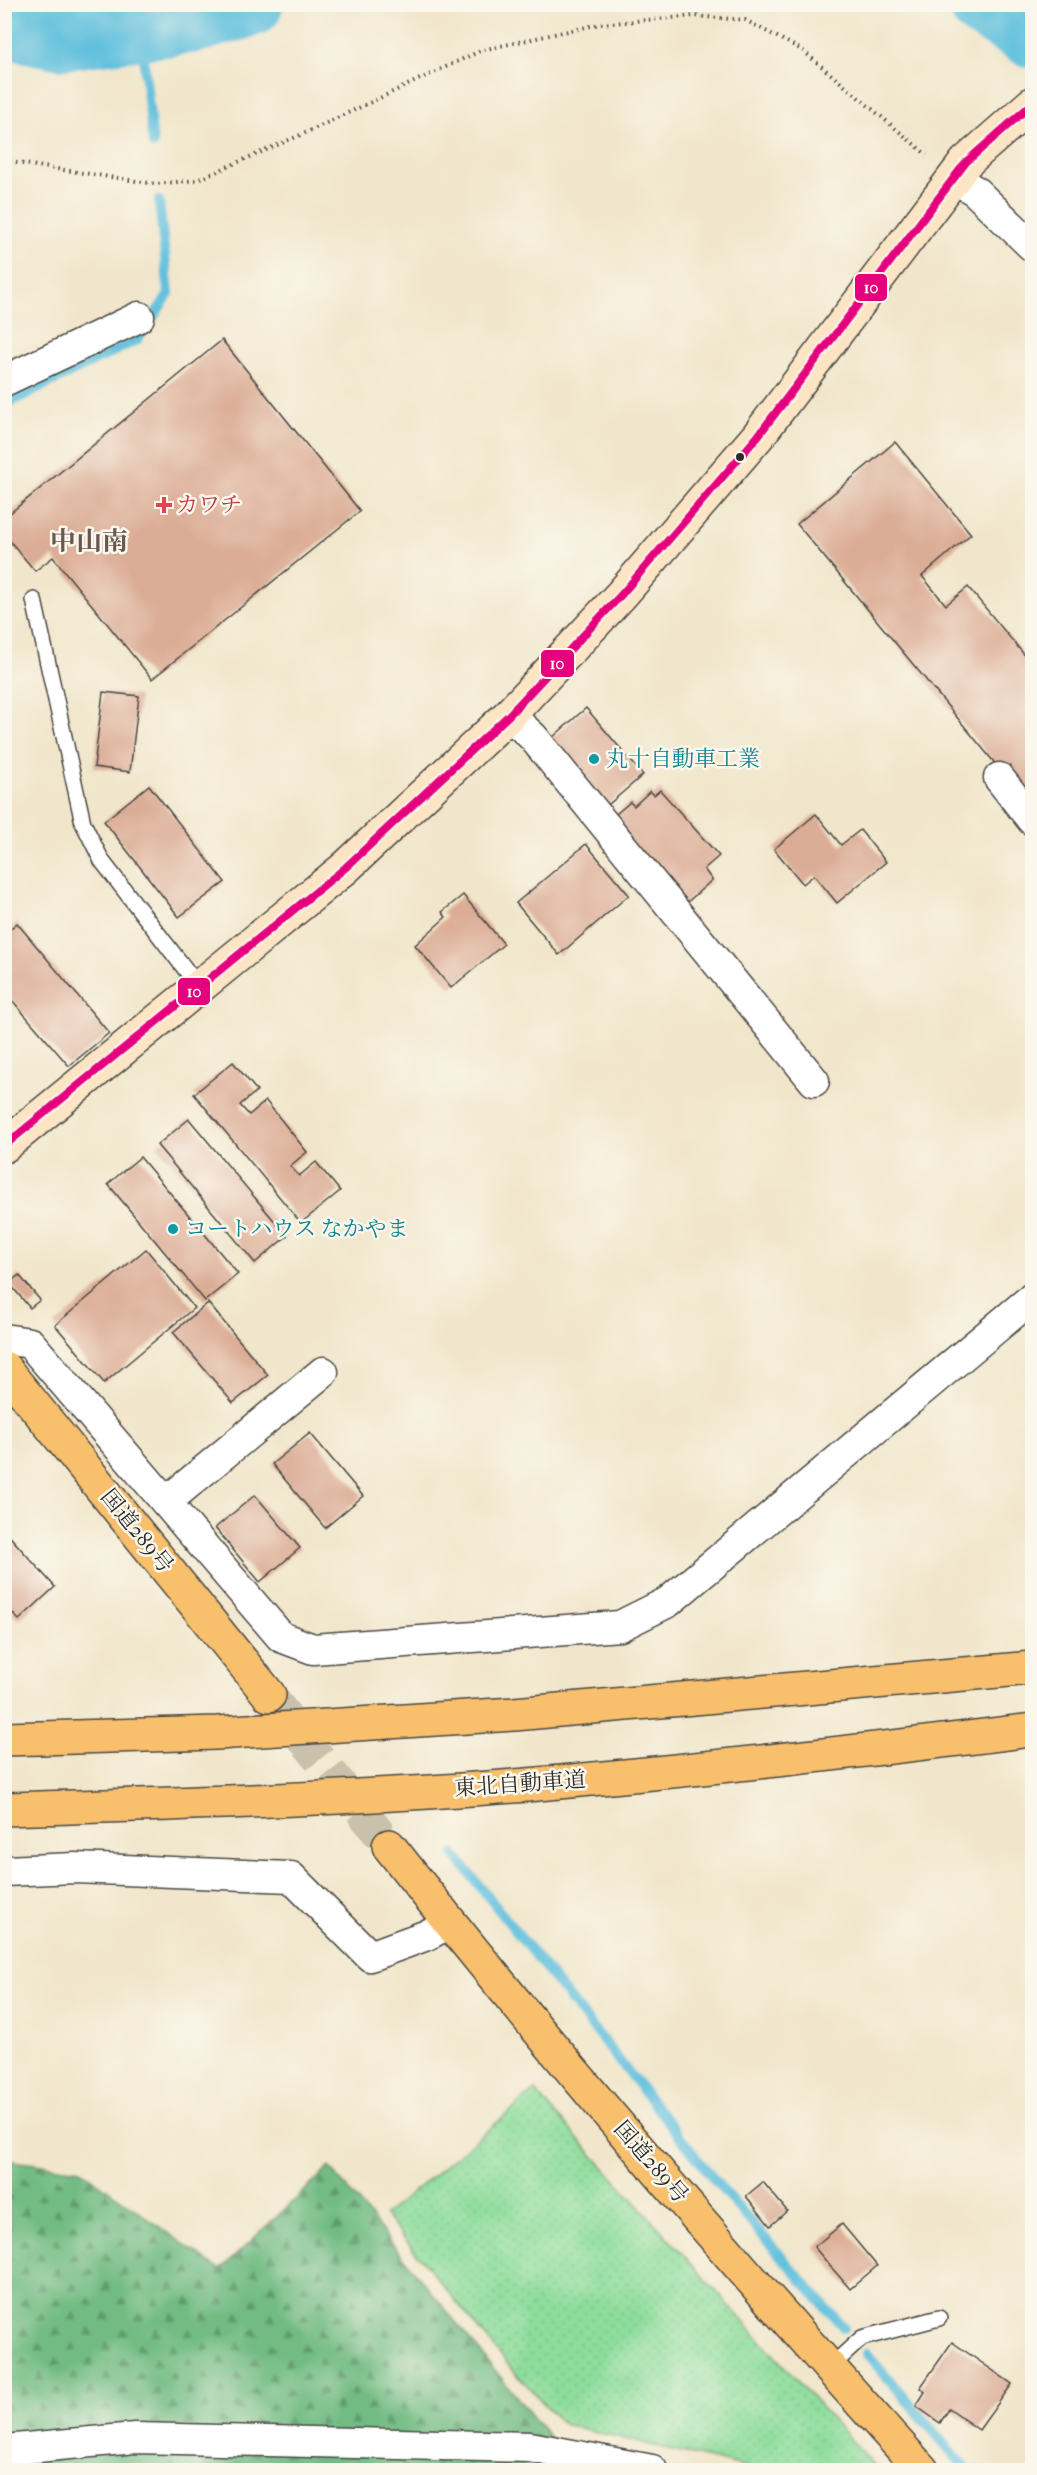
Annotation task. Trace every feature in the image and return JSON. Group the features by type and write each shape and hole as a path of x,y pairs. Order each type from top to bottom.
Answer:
{"highway":[{"name":"国道289号","path":"4,1368 269,1695"},
{"path":"4,1739 217,1733 514,1714 1032,1668"},
{"name":"東北自動車道","path":"4,1809 222,1802 526,1785 859,1752 1032,1730"},
{"name":"国道289号","path":"389,1846 595,2097 835,2362 922,2470"}],"street":[{"path":"4,1146 345,868 509,715 621,595 758,436 960,170 1032,104"},
{"path":"960,170 975,192 1032,246"},
{"path":"4,381 139,317"},
{"path":"509,715 533,737 814,1081"},
{"path":"999,778 1032,820"},
{"path":"4,1339 30,1343 281,1637 312,1649 620,1626 668,1602 1032,1298"},
{"path":"165,1502 323,1372"},
{"path":"4,1871 75,1868 291,1877 370,1956 427,1935 450,1923"},
{"path":"4,2450 135,2438 507,2446 530,2447 652,2470"}],"lane":[{"path":"34,600 83,824 102,861 199,987"},
{"path":"835,2362 862,2338 939,2318"}],"path":[{"path":"4,161 156,184 197,180 305,133 482,50 600,24 694,16 745,20 802,50 960,170"}],"green space":[{"path":"535,2091 878,2470 756,2470 563,2424 511,2368 385,2215"},
{"path":"5,2160 80,2170 220,2270 330,2167 576,2470 5,2470"}],"building":[{"path":"222,340 360,511 152,679 53,557 35,571 4,534 4,518"},
{"path":"895,442 971,534 922,576 946,605 968,587 1032,664 1032,808 797,524"},
{"path":"103,692 139,696 130,772 94,767"},
{"name":"丸十自動車工業","path":"586,708 643,775 602,810 545,744"},
{"path":"149,785 225,882 179,917 104,821"},
{"path":"660,790 719,856 704,869 712,880 683,906 608,821 630,802 634,806 650,791 654,795"},
{"path":"816,814 841,845 860,830 886,862 837,903 814,875 803,884 774,849"},
{"path":"586,844 629,895 559,955 516,903"},
{"path":"463,895 504,944 451,988 415,945 446,917 442,912"},
{"path":"17,923 109,1033 69,1066 4,991 4,934"},
{"path":"233,1062 257,1091 240,1105 249,1115 266,1101 307,1152 290,1166 299,1176 316,1162 340,1191 301,1223 194,1094"},
{"name":"コートハウス なかやま","path":"189,1119 287,1236 255,1263 157,1145"},
{"name":"コートハウス なかやま","path":"140,1157 238,1274 205,1301 108,1184"},
{"path":"146,1249 194,1308 104,1383 55,1325"},
{"path":"19,1275 40,1300 30,1308 9,1283"},
{"path":"208,1303 268,1375 233,1403 173,1332"},
{"path":"310,1433 363,1496 325,1528 272,1464"},
{"path":"255,1495 300,1548 260,1582 215,1528"},
{"path":"4,1530 55,1587 19,1620 4,1604"},
{"path":"763,2182 787,2211 770,2226 746,2196"},
{"path":"842,2224 877,2266 850,2289 814,2247"},
{"path":"952,2342 1012,2384 979,2430 949,2409 940,2423 916,2406 925,2392 920,2388"}],"waterway":[{"path":"4,25 62,37 195,20 250,4"},
{"path":"981,4 1032,35"},
{"path":"140,27 153,144"},
{"path":"4,405 137,340 169,294 159,201"},
{"path":"454,1854 721,2188 844,2328"},
{"path":"866,2353 967,2470"}],"tunnel":[{"path":"269,1695 389,1846"}],"transit line":[{"name":"10","path":"4,1146 345,868 509,715 621,595 758,436 966,162 1032,104"}],"place":[{"name":"カワチ","path":"164,505"},
{"name":"丸十自動車工業","path":"594,759"},
{"name":"コートハウス なかやま","path":"173,1229"}],"district":[{"name":"中山南","path":"89,541"}]}
